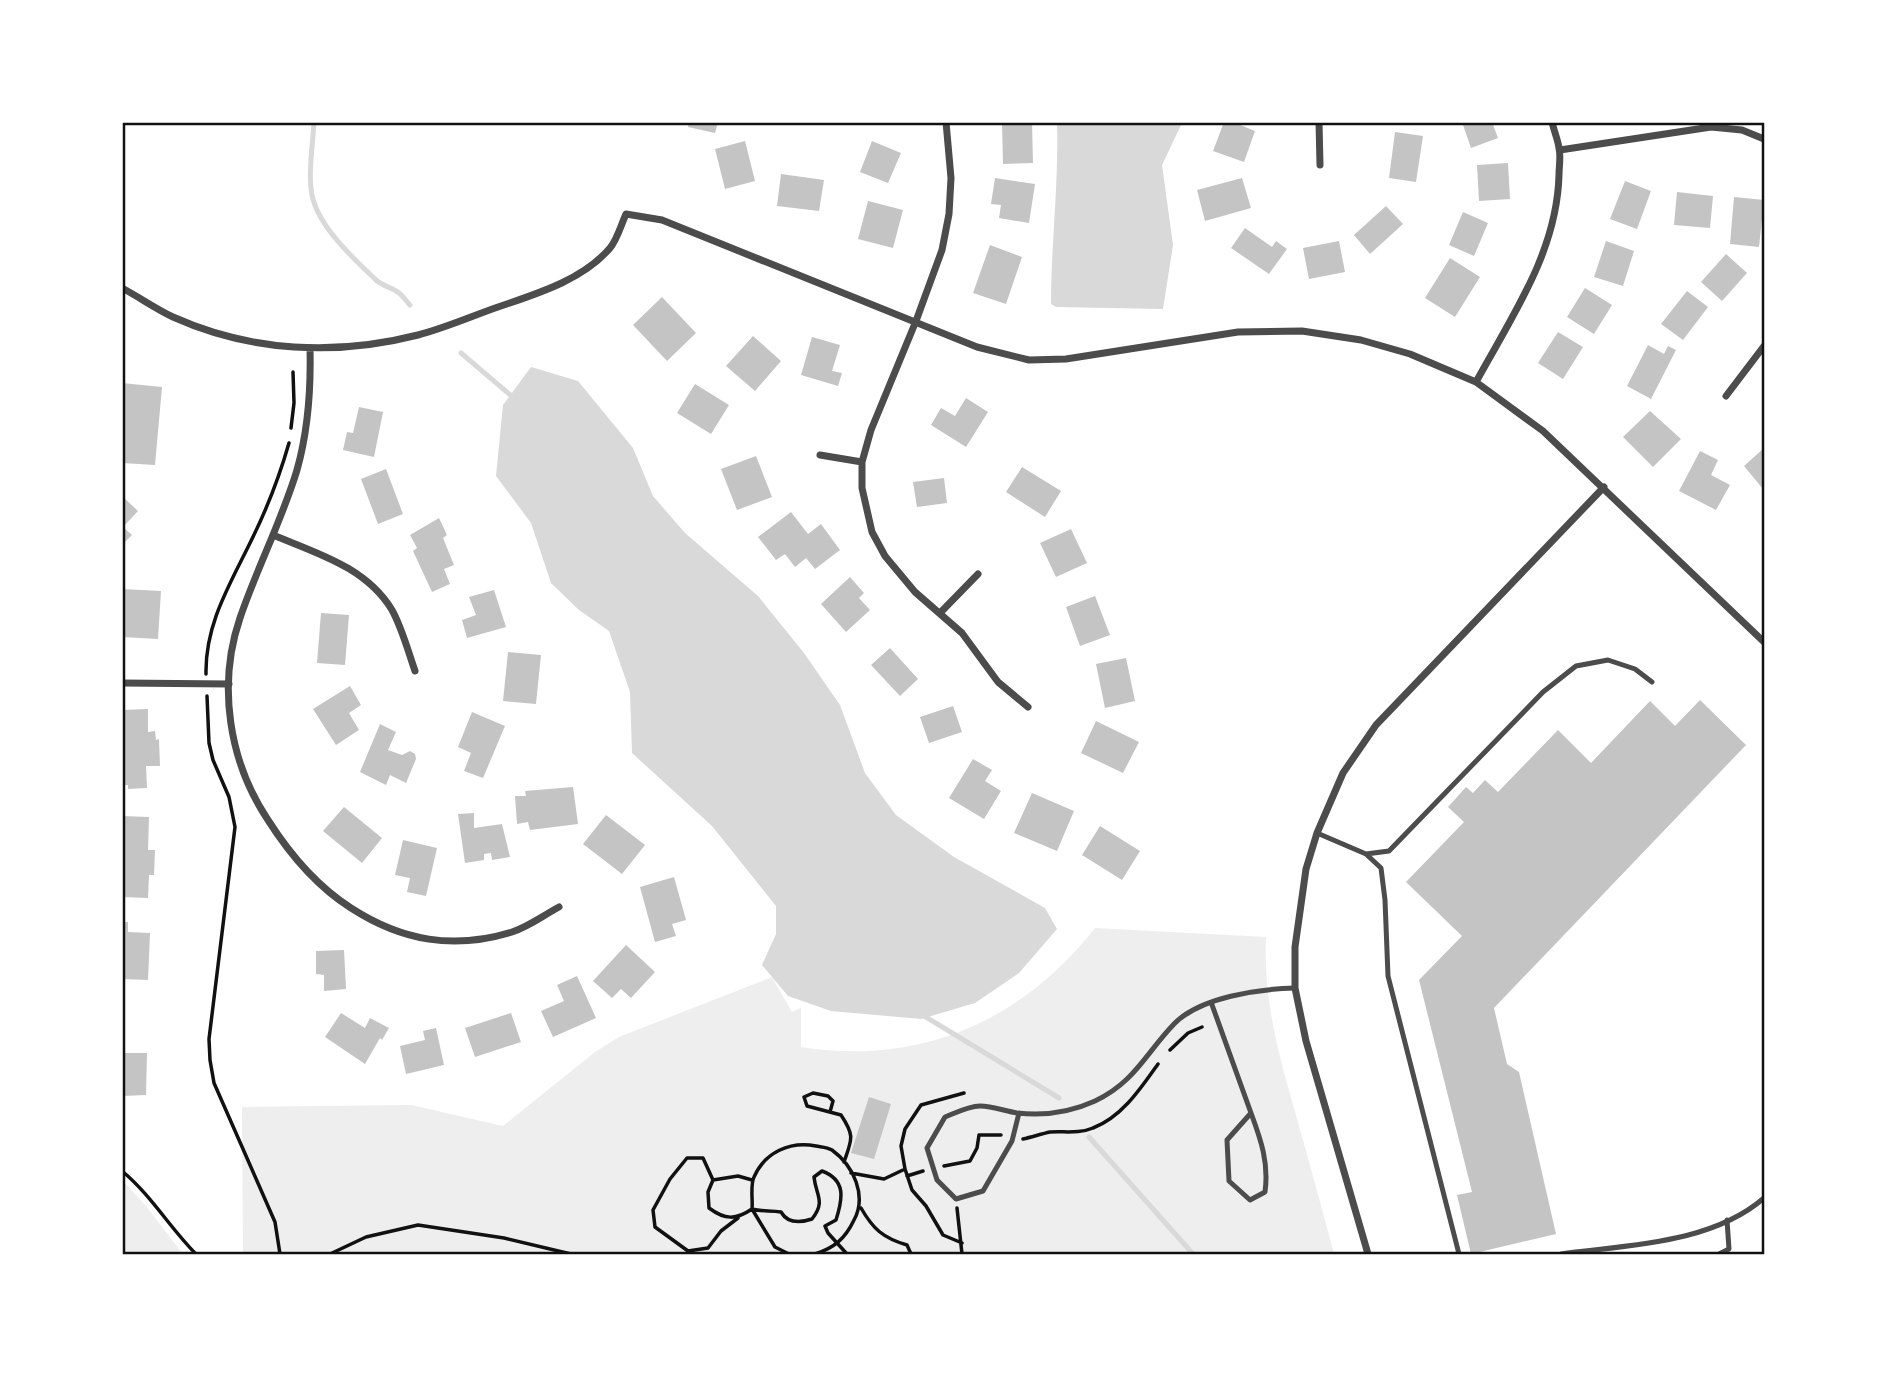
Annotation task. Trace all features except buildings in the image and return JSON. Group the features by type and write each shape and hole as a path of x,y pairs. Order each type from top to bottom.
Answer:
{"street":[{"path":"946,122 951,178 949,214 942,250 916,321 883,398 862,462 862,488 872,532 886,556 915,592 975,648 999,682 1028,707"},
{"path":"1319,122 1320,165"},
{"path":"1476,382 1546,248 1559,198 1560,150 1552,122"},
{"path":"1560,150 1711,127 1742,130 1765,139"},
{"path":"122,288 170,315 250,342 310,349 369,345 419,335 556,287 611,247 626,214 662,220 976,347 1029,360 1066,359 1238,332 1302,331 1361,340 1410,354 1476,382 1543,431 1765,642"},
{"path":"1726,396 1765,346"},
{"path":"310,349 304,440 296,471 240,619 231,656 229,684 235,748 242,771 261,810 298,858 331,892 367,919 403,934 436,942 474,940 514,931 559,907"},
{"path":"820,455 862,462"},
{"path":"1368,1255 1306,1041 1294,988 1299,910 1306,869 1317,833 1343,773 1376,725 1604,487"},
{"path":"273,535 340,564 370,582 392,610 415,671"},
{"path":"940,613 978,574"},
{"path":"122,683 229,684"}],"lane":[{"path":"1366,854 1389,851 1543,692 1576,666 1608,660 1635,669 1652,682"},
{"path":"1317,833 1366,854 1381,868 1388,976 1459,1255"},
{"path":"1019,1113 1012,1141 983,1191 956,1199 937,1180 927,1149 945,1117 979,1106 1019,1113 1062,1112 1094,1102 1115,1091 1131,1078 1177,1021 1211,1002 1259,989 1294,988"},
{"path":"1211,1002 1251,1113 1265,1152 1265,1192 1250,1200 1229,1181 1227,1140 1251,1113"},
{"path":"1560,1255 1595,1253 1648,1244 1706,1229 1748,1212 1765,1198"},
{"path":"1719,1255 1730,1249 1727,1220"}],"path":[{"path":"206,671 208,645 216,611 255,534 280,475 290,437 294,403 293,372"},
{"path":"206,697 211,752 229,797 235,827 212,1016 210,1060 214,1083 275,1222 281,1255"},
{"path":"830,1112 833,1101 828,1096 813,1093 804,1097 807,1106 841,1115 851,1130 844,1162"},
{"path":"962,1243 943,1235 926,1206 912,1190 901,1146 905,1129 921,1105 964,1093"},
{"path":"907,1177 933,1168 970,1161 977,1148 979,1135 1006,1135 1012,1141"},
{"path":"789,1255 775,1247 752,1209 752,1180 767,1157 790,1146 809,1144 830,1149 844,1162 858,1186 860,1208 871,1226 886,1239 907,1245 911,1255"},
{"path":"738,1218 721,1217 709,1208 708,1192 713,1180 703,1158 687,1158 670,1179 653,1210 655,1227 688,1251 708,1248 721,1231 752,1209 781,1212 793,1222 812,1219 820,1209 814,1177 822,1171 833,1175 840,1186 841,1204 835,1220 825,1226 847,1255"},
{"path":"851,1173 884,1179 905,1169"},
{"path":"122,1171 145,1191 178,1236 196,1255"},
{"path":"713,1180 738,1177 752,1180"},
{"path":"956,1199 962,1255"},
{"path":"815,1255 830,1249 846,1235 860,1208"},
{"path":"330,1255 366,1237 418,1225 504,1238 571,1255"}],"shaded area":[{"path":"1057,123 1182,123 1162,165 1173,245 1163,309 1056,307 1051,304"},
{"path":"531,367 578,381 633,448 653,496 685,533 758,596 804,653 840,705 865,773 896,815 954,857 1045,908 1057,929 1019,973 975,1003 921,1019 831,1011 788,996 762,965 776,934 776,906 712,826 632,753 630,692 609,631 579,610 551,583 531,523 496,476 503,405"},
{"path":"1095,928 1266,937 1267,983 1274,1027 1334,1254 243,1254 242,1107 411,1105 503,1126 595,1052 619,1037 772,977 792,1012 801,1008 801,1047 845,1051 887,1050 927,1042 965,1030 1001,1012 1035,988 1066,961"},
{"path":"123,1181 146,1206 183,1254 123,1254"}],"waterway":[{"path":"314,122 310,181 317,210 349,253 376,280 396,291 410,305"},
{"path":"461,353 515,399"},
{"path":"921,1014 1059,1098"},
{"path":"1089,1137 1193,1254"}]}
